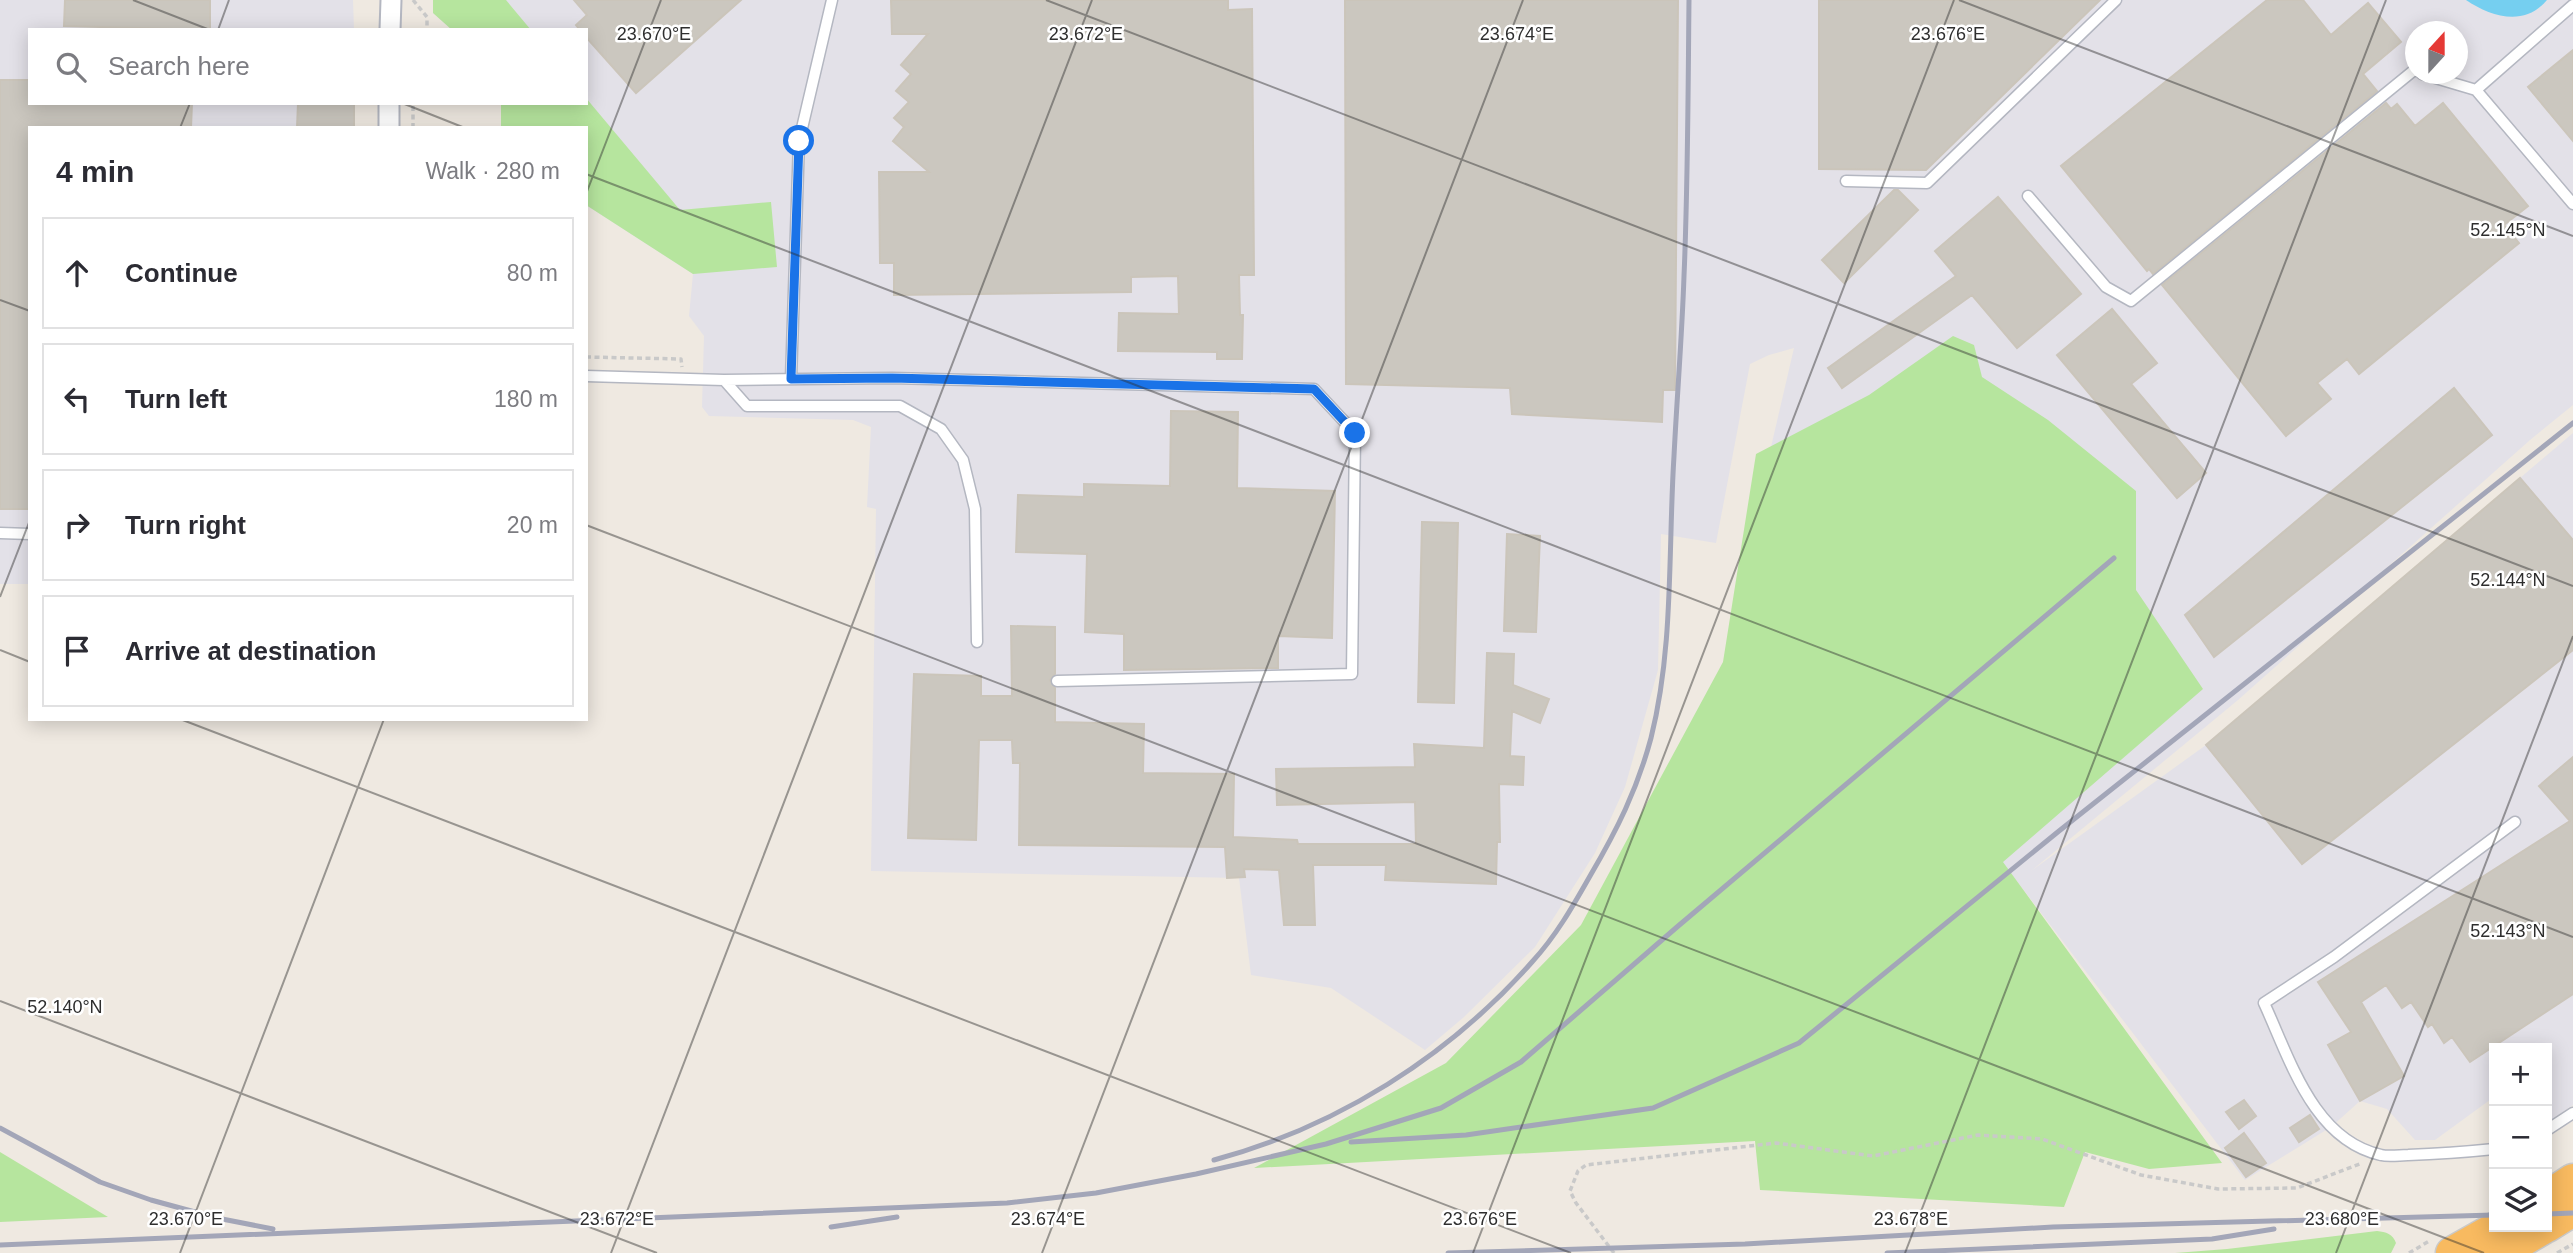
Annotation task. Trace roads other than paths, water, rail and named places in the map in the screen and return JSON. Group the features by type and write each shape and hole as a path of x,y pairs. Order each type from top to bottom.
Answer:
{"highway":[{"path":"2552,1194 2573,1180"},
{"path":"2552,1222 2573,1210"},
{"path":"2452,1253 2489,1232"},
{"path":"2501,1253 2536,1232"}],"street":[{"path":"390,28 391,0"},
{"path":"389,105 389,126"}],"lane":[{"path":"791,379 799,141 832,0"},
{"path":"1846,181 1927,183 2116,0"},
{"path":"2476,90 2573,5"},
{"path":"2028,196 2106,287 2131,302 2405,78"},
{"path":"2456,84 2476,90 2573,204"},
{"path":"588,376 724,380 892,378 1314,389 1355,433 1352,674 1057,681"},
{"path":"724,380 747,406 900,406 941,429 963,460 975,509 977,642"},
{"path":"0,533 28,534"},
{"path":"2489,1150 2449,1154 2382,1155 2348,1142 2331,1127 2306,1093 2264,1003 2334,957 2515,822"},
{"path":"2552,1127 2573,1113"}],"water":[{"path":"2466,0 2547,0 2529,14 2508,16 2486,11"}],"railway":[{"path":"1214,1160 1260,1146 1347,1108 1427,1058 1464,1028 1541,952 1577,898 1609,842 1633,792 1651,738 1667,633 1685,242 1689,0"},
{"path":"1351,1142 1466,1135 1653,1108 1799,1043 2059,831 2573,423"},
{"path":"0,1245 1007,1203 1096,1193 1196,1174 1326,1144 1441,1108 1521,1062 2114,558"},
{"path":"0,1128 100,1182 151,1200 217,1218 273,1229"},
{"path":"2552,1214 2573,1213"},
{"path":"1448,1253 1745,1244 2053,1227 2489,1215"},
{"path":"831,1227 897,1217"},
{"path":"1887,1253 2212,1239 2274,1229"}]}
